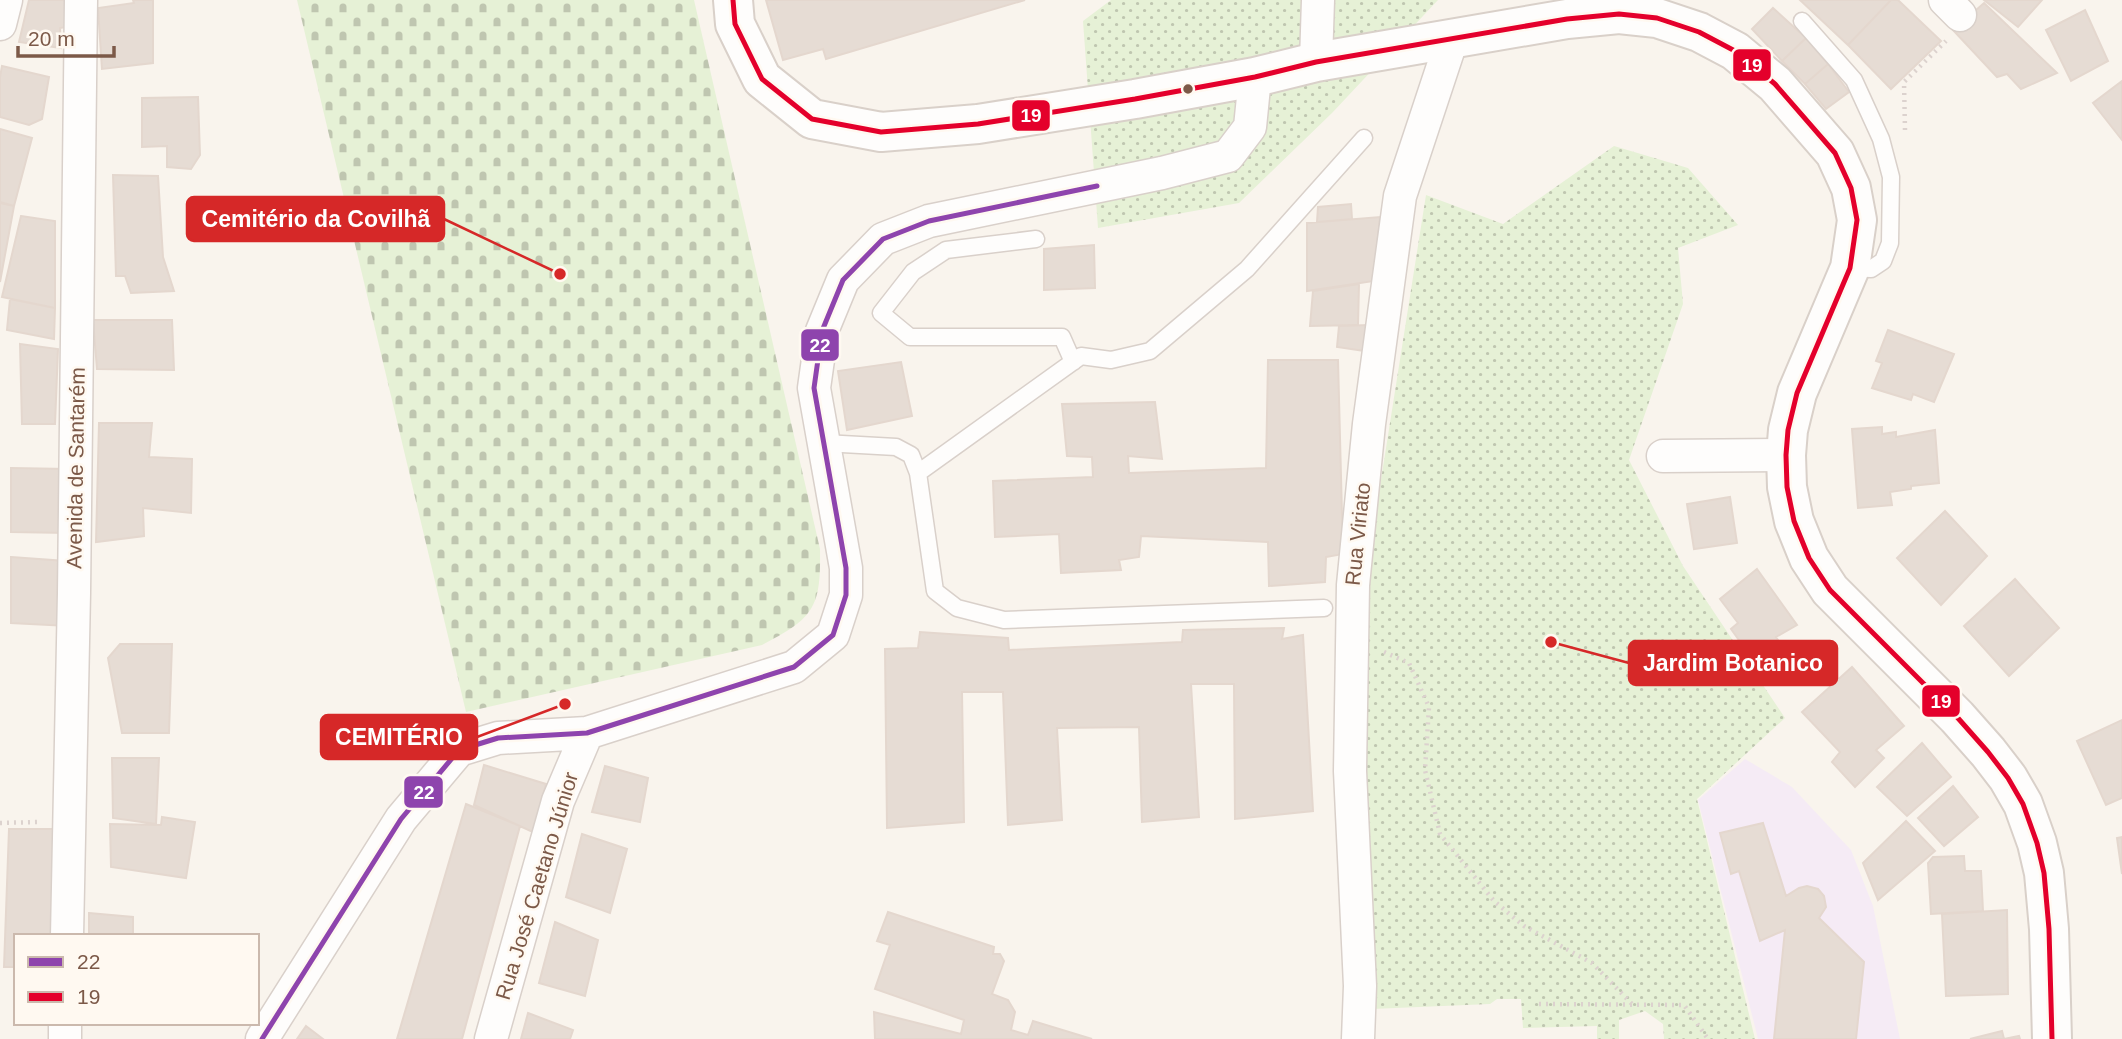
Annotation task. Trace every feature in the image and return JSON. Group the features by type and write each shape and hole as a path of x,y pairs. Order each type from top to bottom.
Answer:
{"main road":[{"path":"733,0 735,24 762,79 812,119 881,132 978,124 1135,99 1255,77 1316,62 1567,19 1619,14 1667,21 1699,32 1735,51 1775,84 1835,153 1851,188 1857,220 1850,268 1797,393 1788,430 1787,487 1794,521 1810,558 1830,590 1957,717 2008,778 2023,804 2044,873 2049,929 2052,1039"}],"street":[{"path":"0,24 6,0"},
{"name":"Avenida de Santarém","path":"67,934 81,0"},
{"path":"1316,62 1318,0"},
{"name":"Rua Viriato","path":"1358,1039 1360,986 1350,771 1353,585 1369,424 1400,196 1452,39"},
{"path":"262,1039 401,819 459,750 498,738 587,733 794,667 833,635 846,595 846,568 814,388 822,331 843,280 883,239 929,221 1162,173 1227,156 1250,127 1255,77"},
{"path":"1662,456 1786,455"},
{"name":"Rua José Caetano Júnior","path":"491,1039 558,801 587,733"}],"lane":[{"path":"1802,21 1854,80 1881,139 1891,177 1890,243 1883,261 1871,269 1850,268"},
{"path":"918,473 1082,356 1111,360 1150,351 1247,269 1364,138"},
{"path":"1036,239 946,250 912,272 881,313 910,337 1062,337 1073,362"},
{"path":"824,443 896,447 911,456 918,473 935,591 957,608 1004,620 1324,608"}],"path":[{"path":"1352,638 1409,663 1429,707 1424,770 1440,834 1494,901 1524,926 1592,963 1633,1003"},
{"path":"1539,1004 1684,1004 1708,1039"}],"shaded area":[{"path":"1745,759 1792,787 1851,850 1873,906 1900,1039 1758,1039 1698,800"}],"green space":[{"path":"297,0 694,0 820,549 816,598 811,609 793,627 762,645 466,712"},
{"path":"1111,0 1438,0 1332,113 1239,203 1098,228 1083,21"},
{"path":"1614,146 1688,168 1738,225 1678,248 1683,304 1629,460 1683,566 1785,718 1697,799 1755,1039 1664,1039 1663,1024 1645,1011 1619,1020 1619,1039 1597,1039 1597,1026 1523,1028 1521,999 1497,999 1490,1004 1372,1009 1365,721 1371,543 1426,195 1503,224"}],"building":[{"path":"29,0 71,0 72,26 60,28 61,48 19,42"},
{"path":"133,0 153,0 153,63 102,69 98,8 134,3"},
{"path":"766,0 1025,0 826,59 823,49 783,60"},
{"path":"1800,0 1891,0 1848,45"},
{"path":"1891,0 1898,0 1941,41 1891,89 1848,45"},
{"path":"1984,0 2042,0 2018,27"},
{"path":"1984,3 2057,73 2021,89 2007,74 1997,77 1953,30"},
{"path":"1773,8 1806,38 1782,61 1752,29"},
{"path":"2085,10 2108,61 2071,81 2046,30"},
{"path":"1806,38 1828,64 1805,84 1782,61"},
{"path":"1828,64 1849,92 1826,109 1805,84"},
{"path":"2,66 49,77 42,119 29,125 0,117"},
{"path":"2122,81 2122,140 2093,103"},
{"path":"198,97 200,155 191,169 167,167 167,146 142,147 142,98"},
{"path":"0,129 32,138 14,206 0,202"},
{"path":"113,175 158,176 163,257 174,291 131,293 125,276 116,276"},
{"path":"0,203 14,206 0,282"},
{"path":"1351,204 1352,219 1317,222 1318,207"},
{"path":"21,216 55,221 55,308 2,297"},
{"path":"1380,217 1374,281 1307,291 1307,223"},
{"path":"1094,245 1095,288 1044,290 1044,249"},
{"path":"1359,284 1358,325 1310,326 1313,291"},
{"path":"10,299 55,308 54,339 7,330"},
{"path":"93,320 172,320 174,370 97,369"},
{"path":"1369,325 1365,351 1337,347 1339,326"},
{"path":"1888,330 1954,354 1934,402 1913,394 1911,400 1872,388 1882,363 1876,361"},
{"path":"20,344 58,349 55,424 22,424"},
{"path":"1268,360 1338,360 1343,554 1326,557 1325,582 1269,586 1268,542 1141,536 1139,557 1119,560 1121,570 1061,573 1059,534 995,537 993,481 1093,477 1092,457 1067,456 1062,404 1155,402 1162,459 1128,456 1129,473 1266,468"},
{"path":"901,362 912,416 847,430 838,371"},
{"path":"99,423 152,423 149,457 192,459 191,513 143,508 144,536 96,542"},
{"path":"1882,427 1882,434 1896,432 1896,437 1935,430 1939,483 1911,486 1911,489 1890,492 1892,505 1858,508 1852,429"},
{"path":"11,468 68,469 68,533 11,532"},
{"path":"1730,497 1737,543 1694,549 1687,504"},
{"path":"1945,511 1987,556 1941,605 1897,558"},
{"path":"11,557 66,561 68,626 11,623"},
{"path":"1757,569 1797,625 1776,637 1786,652 1761,671 1731,629 1738,623 1720,599"},
{"path":"2015,579 2059,628 2009,676 1964,626"},
{"path":"1284,628 1282,639 1303,635 1313,811 1235,819 1234,684 1191,684 1199,817 1142,822 1139,727 1057,728 1062,820 1008,825 1003,692 962,692 964,822 887,828 885,649 918,648 920,632 1008,638 1009,650 1182,642 1183,630"},
{"path":"120,644 172,644 169,733 122,733 108,658"},
{"path":"1852,667 1904,726 1876,750 1884,758 1855,787 1832,762 1840,752 1802,712"},
{"path":"2122,720 2122,798 2106,805 2077,741"},
{"path":"1922,743 1951,777 1907,816 1877,787"},
{"path":"112,758 159,758 156,824 113,818"},
{"path":"484,765 546,784 533,832 474,805"},
{"path":"605,766 648,778 640,822 592,812"},
{"path":"1953,786 1978,817 1944,846 1918,818"},
{"path":"466,804 520,826 462,1039 397,1039"},
{"path":"162,817 195,822 186,878 111,867 110,824 161,825"},
{"path":"1906,821 1935,851 1878,900 1863,863"},
{"path":"1763,823 1786,896 1807,886 1818,889 1824,896 1826,907 1819,918 1864,962 1856,1039 1774,1039 1785,930 1760,941 1739,871 1731,874 1720,833"},
{"path":"9,829 60,829 65,934 14,934 14,967 4,967"},
{"path":"582,834 627,849 610,913 566,897"},
{"path":"2122,837 2122,874 2117,838"},
{"path":"1964,856 1965,871 1981,871 1983,911 1931,914 1928,863 1933,857"},
{"path":"2007,910 2008,994 1946,996 1942,914"},
{"path":"888,912 994,947 993,954 1000,954 1004,961 992,994 1008,1000 1015,1012 1011,1030 1028,1035 1033,1021 1092,1039 875,1039 874,1012 961,1034 964,1020 875,989 890,945 877,941"},
{"path":"89,913 133,917 133,934 89,934"},
{"path":"555,922 598,940 585,996 539,983"},
{"path":"528,1013 573,1030 570,1039 521,1039"},
{"path":"306,1026 323,1039 297,1039"},
{"path":"2002,1031 2004,1039 1970,1039"}],"transit line":[{"name":"19","path":"733,0 735,24 762,79 812,119 881,132 978,124 1135,99 1255,77 1316,62 1567,19 1619,14 1657,18 1699,32 1735,51 1775,84 1835,153 1851,188 1857,220 1850,268 1797,393 1788,430 1787,487 1794,521 1809,558 1830,590 1957,717 2008,778 2023,804 2044,873 2049,929 2052,1039"},
{"name":"22","path":"262,1039 401,819 459,750 498,738 587,733 794,667 833,635 846,595 846,568 814,388 822,331 843,280 883,239 929,221 1097,186"}],"place":[{"name":"Cemitério da Covilhã","path":"560,274"},
{"name":"Jardim Botanico","path":"1551,642"},
{"name":"CEMITÉRIO","path":"565,704"}]}
